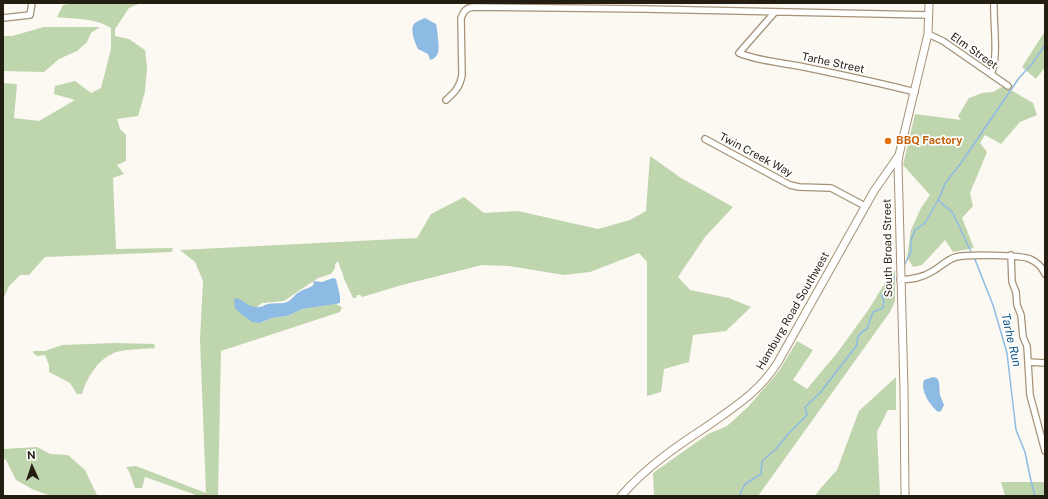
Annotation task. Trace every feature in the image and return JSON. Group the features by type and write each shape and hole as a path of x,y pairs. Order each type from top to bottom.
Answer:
{"street":[{"path":"3,18 30,15 32,3"},
{"name":"South Broad Street","path":"905,496 904,390 898,188 899,156 928,34 929,3"},
{"path":"991,74 994,53 994,3"},
{"path":"446,100 457,90 462,75 461,18 463,12 467,8 645,6 776,12 929,15"},
{"name":"Tarhe Street","path":"776,12 739,53 915,92"},
{"name":"Elm Street","path":"928,34 943,41 1008,86"},
{"name":"Twin Creek Way","path":"705,139 790,185 799,187 831,188 865,206"},
{"name":"Hamburg Road Southwest","path":"621,496 635,480 658,460 739,404 763,383 778,362 865,206 884,175 899,156"},
{"path":"1011,255 1012,282 1016,292 1016,305 1022,315 1022,337 1028,346 1030,394 1045,451"},
{"path":"900,280 925,276 957,257 1022,256 1034,260 1045,274"},
{"path":"1028,362 1045,363"}],"green space":[{"path":"75,3 141,3 129,8 115,29 115,36 129,39 145,50 147,67 145,92 138,116 117,119 120,129 126,135 126,161 117,165 124,174 113,178 116,249 173,248 172,252 45,257 29,275 20,275 9,286 3,300 3,83 17,84 14,118 39,121 75,100 54,94 55,86 75,81 91,93 101,88 111,49 111,28 99,22 57,17 63,5"},
{"path":"44,27 100,27 91,33 87,42 77,51 59,59 44,72 3,71 3,36 12,36"},
{"path":"1045,31 1045,67 1036,79 1022,67"},
{"path":"1004,86 1033,103 1037,115 1020,122 1001,144 985,135 980,143 987,152 970,193 973,206 962,218 974,248 953,252 945,240 922,265 913,267 907,257 911,230 921,208 930,195 903,165 915,114 961,120 958,116 969,98 982,93 993,92"},
{"path":"650,156 681,178 733,207 705,237 678,277 690,290 729,298 751,307 726,331 693,335 689,362 664,369 661,392 647,396 647,262 639,253 590,272 564,275 509,266 482,265 402,285 362,297 357,295 356,298 353,298 338,261 335,264 335,268 331,274 318,278 284,301 262,303 256,308 249,306 243,301 260,323 272,318 288,316 302,309 336,304 342,307 340,312 221,351 218,496 199,496 145,477 142,488 135,488 126,467 136,466 206,493 200,340 203,281 195,262 180,250 417,238 431,214 464,197 484,213 518,211 598,229 630,220 646,211"},
{"path":"895,270 895,301 890,312 758,496 654,496 653,473 708,434 727,426 748,407 779,371 797,341 813,350 793,380 807,389 837,353"},
{"path":"116,343 154,344 155,348 122,351 108,356 94,370 82,394 77,394 70,383 49,372 49,365 45,355 37,356 33,353 33,351 45,351 62,345"},
{"path":"896,377 896,410 888,410 877,432 880,496 815,496 837,470 859,411"},
{"path":"37,447 50,454 68,455 85,470 97,495 100,496 51,496 32,489 16,480 6,460 3,458 3,449"},
{"path":"1001,482 1045,482 1045,496 1005,496"}],"water":[{"path":"425,18 436,24 438,34 438,53 435,58 430,60 428,54 418,49 413,32 413,25"},
{"path":"333,278 336,279 340,303 302,309 288,316 272,318 260,323 252,322 235,308 234,298 240,299 253,307 261,307 271,303 284,303 289,301 299,292 311,287 314,284 313,281 322,282"},
{"path":"933,377 937,378 939,382 940,395 944,405 941,411 938,412 929,402 923,389 924,380"}],"waterway":[{"name":"Tarhe Run","path":"905,264 911,252 911,240 915,230 925,223 946,182 961,163 1019,78 1032,64 1045,45"},
{"name":"Tarhe Run","path":"938,200 953,213 972,254"},
{"name":"Tarhe Run","path":"974,257 993,305 1007,353 1016,430 1025,452 1035,496"},
{"name":"Tarhe Run","path":"739,496 745,484 761,474 762,461 776,449 807,415 805,407 820,393 857,345 857,339 860,333 867,329 873,312 883,308 884,302 882,295 889,291 894,277"}],"place":[{"name":"BBQ Factory","path":"888,141"}]}
